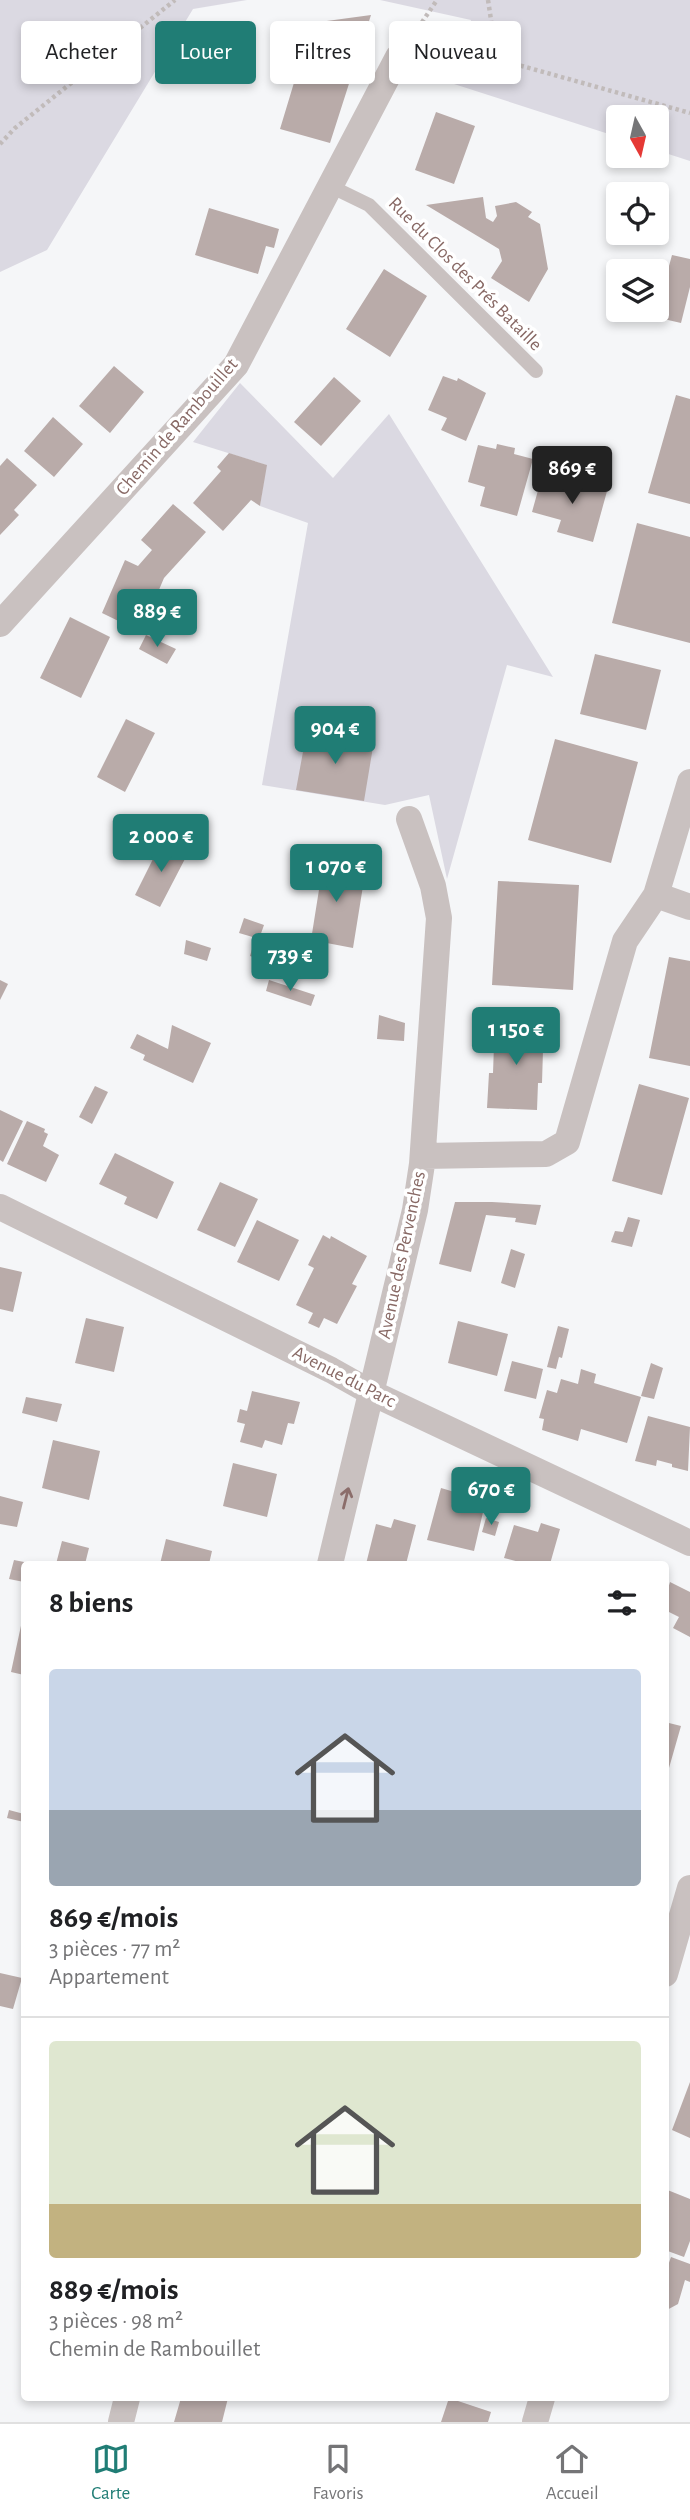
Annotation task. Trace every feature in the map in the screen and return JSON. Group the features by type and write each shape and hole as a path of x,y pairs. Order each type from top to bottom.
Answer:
{"street":[{"name":"Chemin de Rambouillet","path":"0,624 236,365 389,74"},
{"path":"422,1156 546,1154 566,1142 625,941 656,895 690,782"},
{"name":"Avenue des Pervenches","path":"331,1561 415,1210 422,1156 439,918 433,886 409,819"},
{"path":"656,895 690,907"},
{"name":"Avenue du Parc","path":"0,1207 331,1370 372,1393 690,1543"},
{"path":"669,1960 690,1888"},
{"path":"121,2422 126,2401"},
{"path":"535,2422 541,2401"}],"lane":[{"name":"Rue du Clos des Prés Bataille","path":"330,186 369,205 536,371"}],"path":[{"path":"0,144 15,128 175,0"},
{"path":"422,21 436,0"},
{"path":"488,0 491,21"},
{"path":"521,66 690,113"}],"shaded area":[{"path":"0,0 247,0 193,9 186,21 155,21 155,72 47,250 0,272"},
{"path":"380,0 690,0 690,161 669,154 669,105 606,105 606,133 454,84 521,84 521,21 471,20"},
{"path":"240,383 333,478 389,414 553,677 507,665 447,879 429,795 385,805 262,785 308,523 260,506 266,465 193,442"}],"building":[{"path":"371,15 369,21 327,21"},
{"path":"294,84 349,84 330,143 280,129"},
{"path":"436,112 475,126 454,184 415,170"},
{"path":"483,197 486,218 493,222 497,216 495,206 516,202 532,212 528,217 540,224 548,269 529,302 491,278 502,261 499,249 426,205"},
{"path":"209,208 279,229 274,248 266,246 258,274 195,255"},
{"path":"672,255 690,259 690,287 681,323 669,320 669,266"},
{"path":"384,269 427,296 390,357 346,329"},
{"path":"114,366 144,392 110,433 79,406"},
{"path":"443,376 457,381 458,378 486,393 466,441 441,430 447,418 428,410"},
{"path":"334,377 361,401 321,446 294,422"},
{"path":"676,395 690,399 690,504 648,493"},
{"path":"53,417 83,444 54,477 24,451"},
{"path":"497,444 515,448 514,454 533,459 517,516 480,506 485,487 468,482 478,445 496,449"},
{"path":"229,453 267,465 260,506 251,500 223,531 193,503 221,471 217,467"},
{"path":"7,458 37,485 14,510 19,515 0,535 0,466"},
{"path":"542,476 586,487 589,479 609,484 593,542 557,532 561,520 532,512"},
{"path":"173,504 206,532 164,578 141,632 102,613 125,560 138,566 152,550 141,540"},
{"path":"637,523 690,537 690,643 612,623"},
{"path":"70,617 110,637 81,698 40,678"},
{"path":"146,635 176,649 167,664 139,649"},
{"path":"595,654 661,670 646,730 580,714"},
{"path":"126,719 155,733 125,792 97,777"},
{"path":"307,730 374,741 364,801 296,790"},
{"path":"555,739 638,762 611,863 528,840"},
{"path":"162,841 187,855 160,907 135,895"},
{"path":"325,852 348,856 344,883 363,886 353,948 311,940"},
{"path":"498,881 579,885 573,990 492,985"},
{"path":"244,918 264,925 259,939 239,933"},
{"path":"186,940 211,948 207,961 184,954"},
{"path":"254,942 290,954 286,968 250,956"},
{"path":"669,957 690,961 690,1066 649,1058"},
{"path":"0,980 8,984 0,1000"},
{"path":"269,980 315,995 311,1006 266,991"},
{"path":"379,1015 405,1023 404,1041 377,1039"},
{"path":"500,1019 540,1021 538,1050 543,1050 542,1083 538,1083 537,1110 487,1108 489,1073 493,1073 494,1045 499,1045"},
{"path":"172,1025 211,1043 193,1083 143,1060 145,1055 130,1048 137,1034 168,1049"},
{"path":"639,1084 689,1098 662,1195 612,1181"},
{"path":"95,1086 108,1092 92,1124 79,1117"},
{"path":"0,1110 23,1121 3,1162 0,1160"},
{"path":"27,1121 45,1129 44,1132 48,1134 43,1146 59,1155 46,1182 7,1164"},
{"path":"115,1153 174,1182 157,1219 124,1204 127,1197 99,1184"},
{"path":"220,1182 258,1199 235,1247 197,1230"},
{"path":"455,1202 541,1205 536,1225 515,1222 516,1218 486,1215 471,1272 439,1264"},
{"path":"628,1217 640,1220 632,1247 611,1242 615,1231 623,1232"},
{"path":"257,1220 299,1240 279,1281 237,1262"},
{"path":"323,1235 330,1239 331,1236 367,1256 352,1284 357,1286 337,1324 324,1318 319,1328 308,1323 313,1313 296,1305 314,1268 308,1265"},
{"path":"511,1249 525,1254 515,1288 501,1283"},
{"path":"0,1267 22,1272 13,1312 0,1309"},
{"path":"86,1318 124,1327 114,1372 75,1363"},
{"path":"458,1321 508,1334 497,1376 448,1363"},
{"path":"558,1326 569,1329 562,1358 559,1357 556,1369 547,1367"},
{"path":"512,1361 543,1369 536,1399 504,1391"},
{"path":"651,1363 663,1368 654,1399 641,1396"},
{"path":"581,1369 596,1374 594,1383 641,1397 627,1443 581,1429 578,1441 542,1430 544,1419 539,1418 547,1390 557,1393 561,1379 578,1384"},
{"path":"252,1391 300,1402 294,1424 288,1423 282,1445 265,1440 262,1448 240,1442 245,1424 237,1422 240,1409 247,1411"},
{"path":"26,1397 62,1404 57,1422 22,1413"},
{"path":"648,1416 690,1427 688,1471 657,1460 656,1466 635,1461"},
{"path":"53,1440 100,1451 89,1500 42,1488"},
{"path":"233,1463 277,1474 267,1517 223,1506"},
{"path":"441,1488 468,1496 470,1491 487,1495 474,1551 427,1540"},
{"path":"0,1496 23,1502 17,1527 0,1524"},
{"path":"486,1518 499,1522 495,1536 482,1532"},
{"path":"394,1519 416,1525 407,1561 367,1561 376,1524 391,1528"},
{"path":"541,1523 560,1529 551,1561 516,1561 504,1558 514,1525 538,1532"},
{"path":"166,1539 212,1551 210,1561 161,1561"},
{"path":"62,1541 89,1548 86,1561 57,1561"},
{"path":"14,1560 21,1561 21,1581 9,1579"},
{"path":"670,1582 690,1592 690,1637 673,1628 679,1617 669,1612"},
{"path":"21,1626 21,1674 11,1672"},
{"path":"669,1723 681,1726 669,1768"},
{"path":"9,1810 21,1813 21,1821 7,1818"},
{"path":"0,1973 21,1978 13,2009 0,2006"},
{"path":"690,2082 690,2138 672,2130"},
{"path":"669,2191 690,2199 690,2241 684,2257 669,2251"},
{"path":"671,2257 690,2264 690,2282 685,2280 678,2304 669,2309"},
{"path":"180,2401 227,2401 222,2422 174,2422"},
{"path":"448,2401 458,2401 491,2412 488,2422 441,2422"}]}
